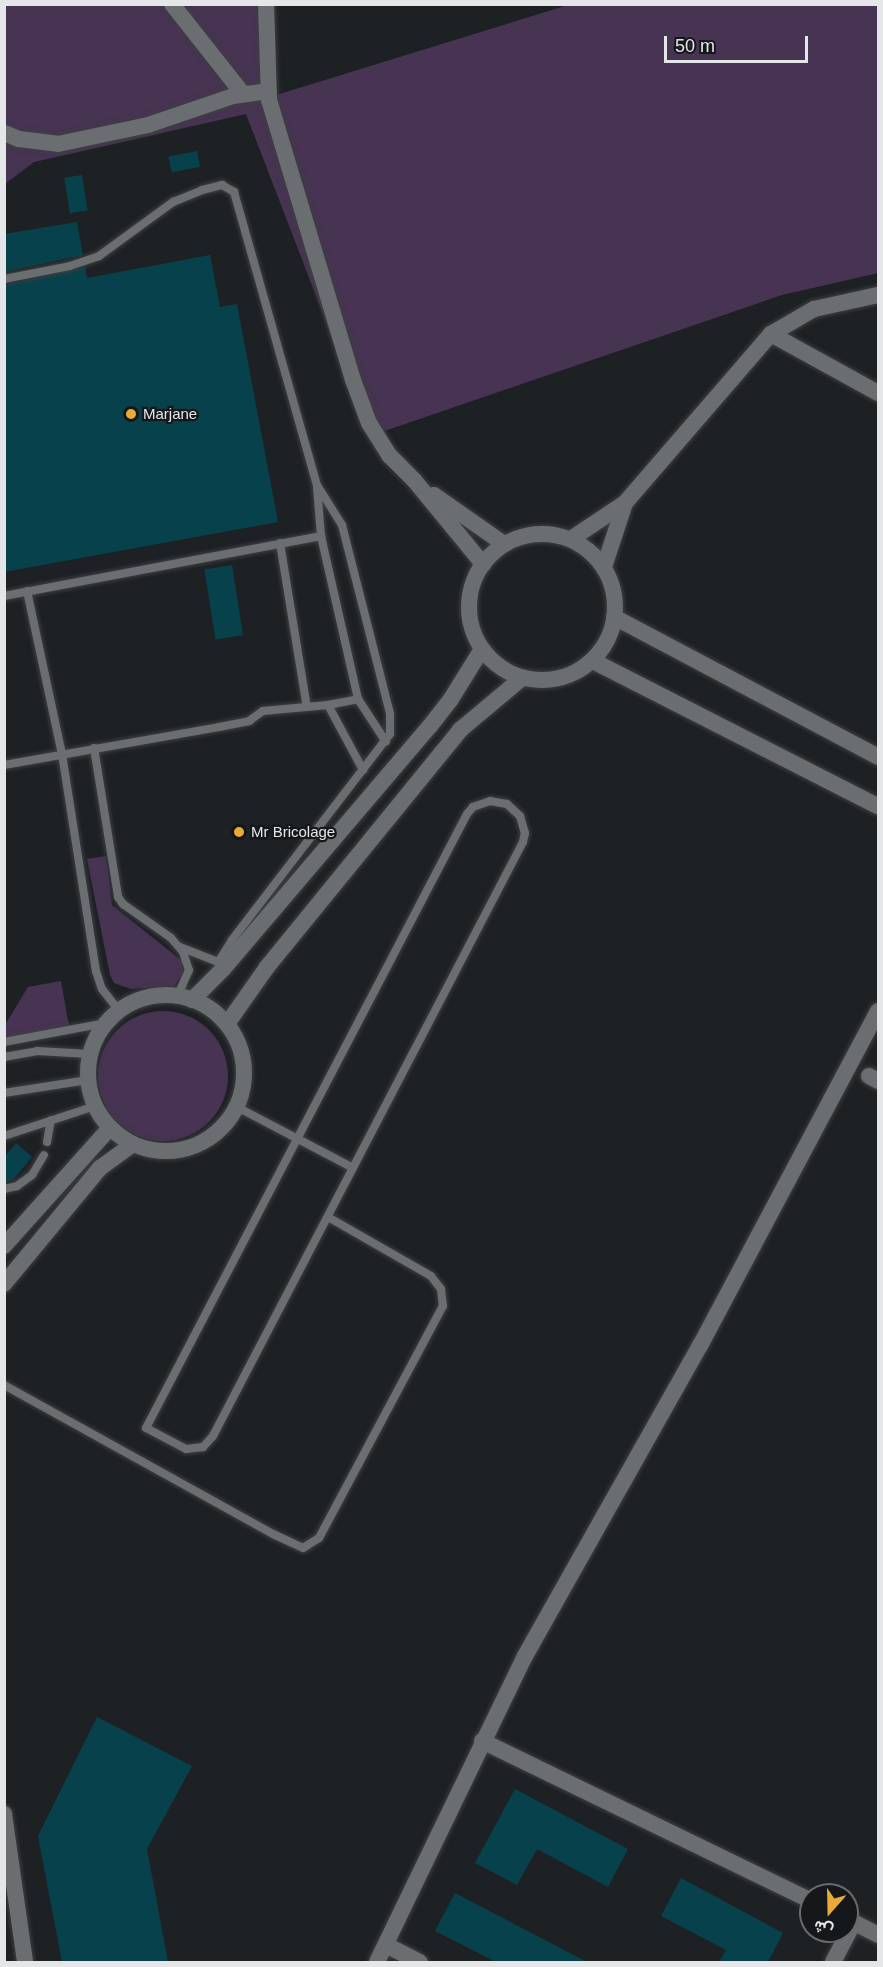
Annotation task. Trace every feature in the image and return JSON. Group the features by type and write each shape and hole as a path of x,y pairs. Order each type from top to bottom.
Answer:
{"street":[{"path":"172,4 243,94"},
{"path":"266,4 269,91 280,140 369,423 390,456 414,480 483,564"},
{"path":"4,133 19,139 58,144 148,125 243,94 269,91"},
{"path":"571,539 625,502 771,334 814,309 879,295"},
{"path":"771,334 879,393"},
{"path":"414,480 504,544"},
{"path":"604,567 625,502"},
{"path":"553,534 571,539 592,553 604,567 616,597 613,631 593,661 567,677 548,681 522,678 505,671 482,649 471,626 469,601 472,587 483,564 504,544 520,537 553,534"},
{"path":"614,617 879,757"},
{"path":"185,999 221,966 430,726 451,699 482,649"},
{"path":"593,661 879,806"},
{"path":"227,1024 267,967 460,730 522,678"},
{"path":"167,995 185,999 212,1010 227,1024 238,1043 244,1065 243,1086 237,1107 223,1127 204,1142 181,1150 156,1151 133,1144 110,1128 95,1106 88,1080 90,1054 106,1023 119,1011 142,999 167,995"},
{"path":"376,1962 525,1656 701,1344 879,1011"},
{"path":"4,1246 110,1128"},
{"path":"4,1284 100,1168 133,1144"},
{"path":"482,1741 799,1895"},
{"path":"4,1814 25,1962"},
{"path":"859,1925 879,1935"},
{"path":"833,1962 841,1943"},
{"path":"386,1944 420,1962"}],"lane":[{"path":"4,279 70,266 99,256 173,202 202,190 222,185 234,192 317,484 321,536 358,699 386,742"},
{"path":"94,748 118,897 123,904 179,946 221,966 231,940 390,734 390,714 342,525 317,484"},
{"path":"4,596 321,536"},
{"path":"280,543 307,707"},
{"path":"27,591 62,754 96,971 102,989 119,1011"},
{"path":"4,765 249,721 263,711 328,705 358,699"},
{"path":"328,705 363,770"},
{"path":"490,801 507,804 520,816 525,833 524,842 352,1168 209,1442 198,1449 186,1449 146,1428 467,814 473,807 490,801"},
{"path":"179,946 188,962 189,970 185,999"},
{"path":"4,1042 106,1023"},
{"path":"4,1057 37,1051 90,1054"},
{"path":"4,1093 88,1080"},
{"path":"4,1136 95,1106"},
{"path":"237,1107 352,1168"},
{"path":"47,1142 51,1120"},
{"path":"4,1189 16,1186 32,1175 44,1155"},
{"path":"4,1385 253,1523 303,1548 319,1538 443,1306 441,1289 431,1276 327,1217"}],"shaded area":[{"path":"5,5 259,5 273,96 568,5 878,5 878,273 782,295 370,436 246,114 34,162 5,184"},
{"path":"106,856 112,905 182,961 183,973 174,986 131,989 114,983 110,975 87,859"},
{"path":"61,981 69,1026 5,1038 5,1025 28,987"},
{"path":"163,1011 188,1016 209,1030 223,1051 228,1076 223,1101 209,1122 188,1136 163,1141 138,1136 117,1122 103,1101 98,1076 103,1051 117,1030 138,1016"}],"building":[{"path":"197,151 200,167 172,172 169,157"},
{"path":"82,175 88,211 70,213 64,178"},
{"path":"77,222 83,255 4,272 4,234"},
{"name":"Marjane","path":"210,255 220,307 237,304 278,522 4,572 4,285 85,267 87,278"},
{"path":"232,565 243,635 215,640 204,569"},
{"path":"16,1143 32,1157 13,1180 4,1182 4,1157"},
{"path":"97,1717 192,1766 147,1849 168,1962 62,1962 38,1836"},
{"path":"515,1789 628,1849 608,1887 537,1849 517,1885 475,1863"},
{"path":"681,1878 783,1933 768,1962 719,1962 726,1950 661,1916"},
{"path":"455,1893 587,1962 496,1962 435,1931"}],"place":[{"name":"Marjane","path":"131,414"},
{"name":"Mr Bricolage","path":"239,832"}]}
